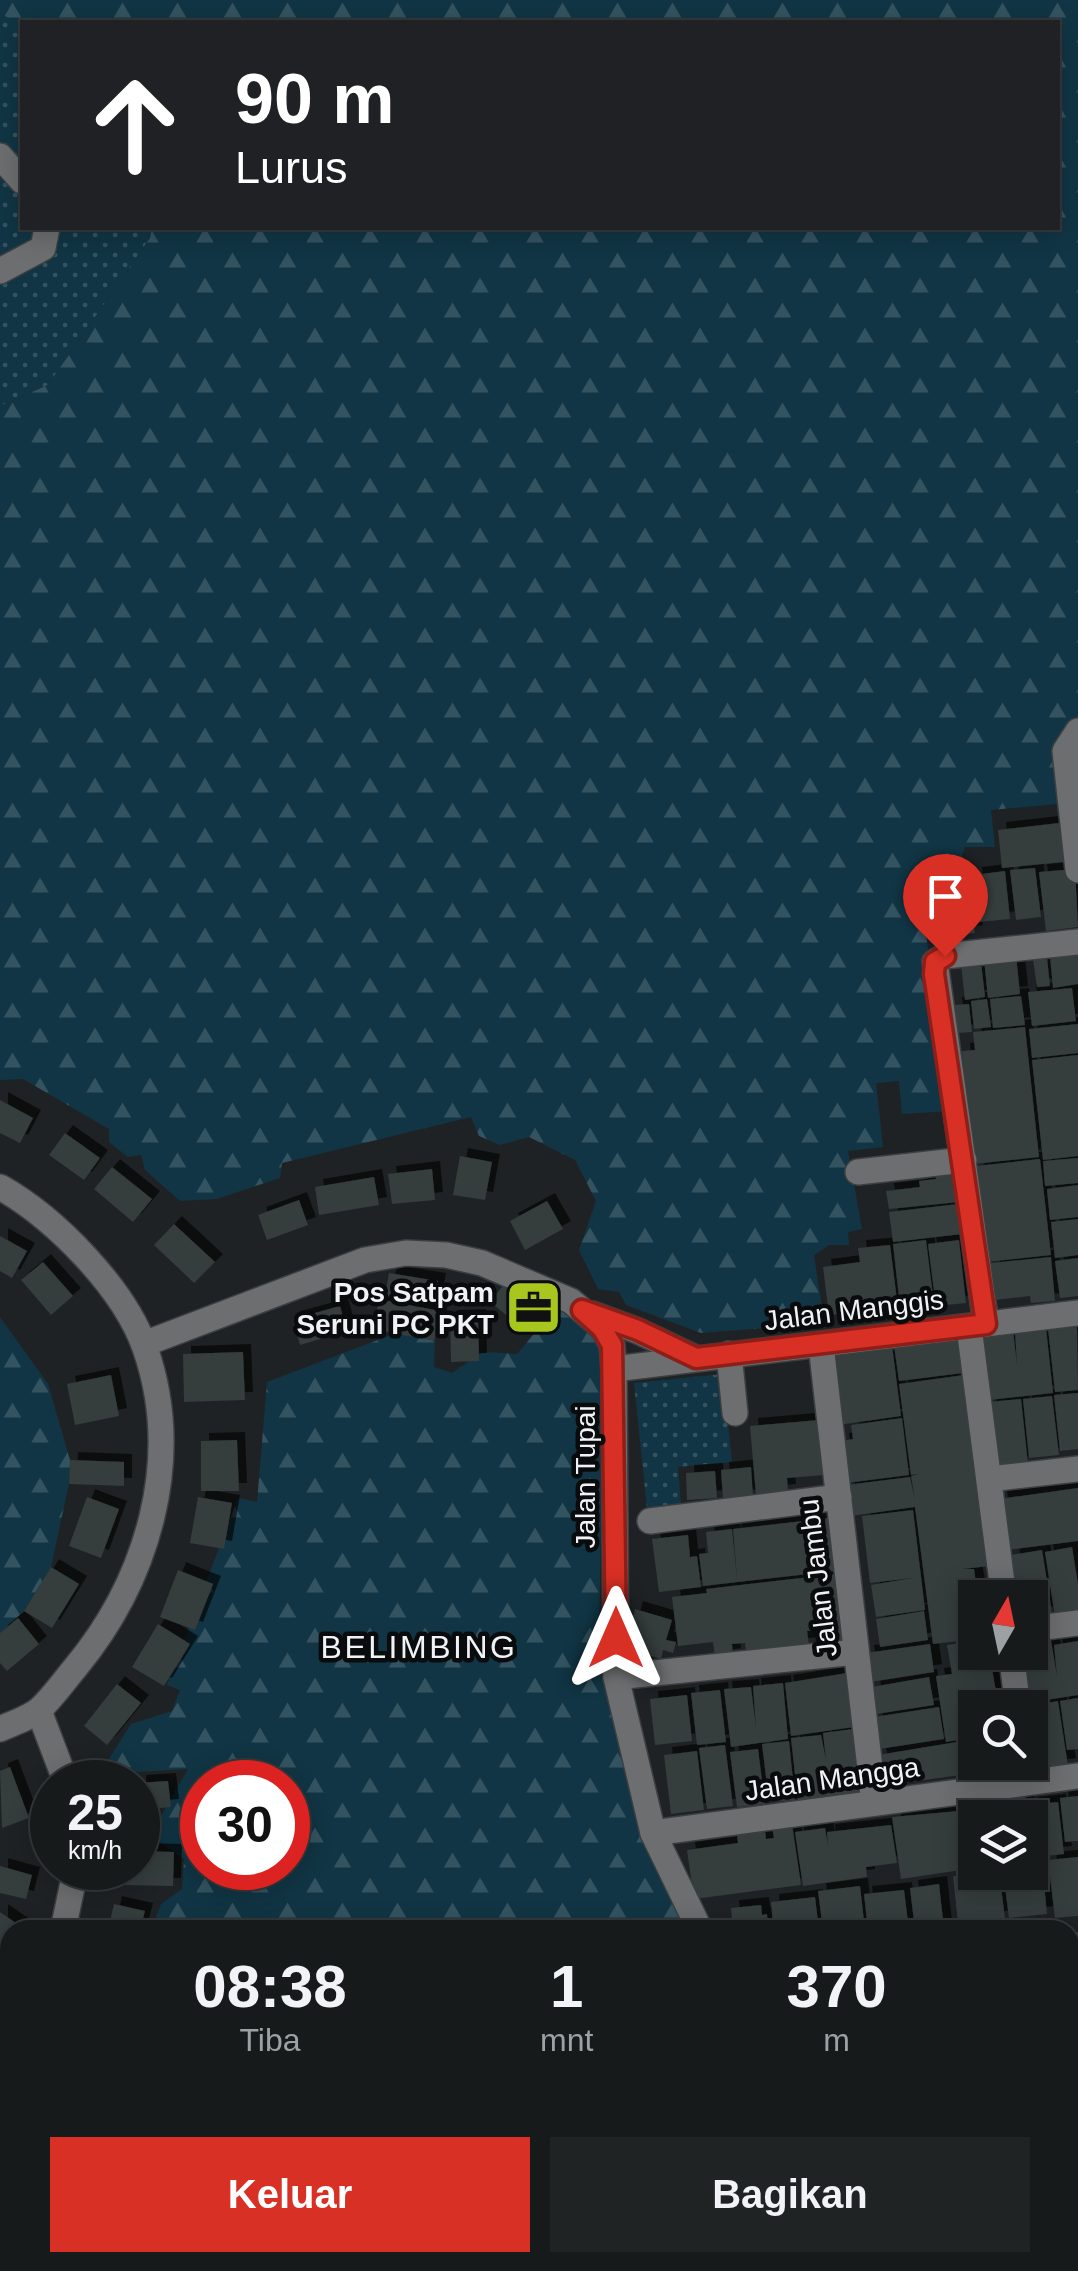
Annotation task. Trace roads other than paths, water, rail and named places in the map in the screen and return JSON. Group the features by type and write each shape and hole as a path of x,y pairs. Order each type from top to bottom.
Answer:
{"street":[{"path":"0,156 20,179"},
{"path":"0,271 43,248 47,230"},
{"path":"1078,731 1066,751 1078,870"},
{"path":"1002,1580 989,1480 964,1160 935,962 945,956 1078,942"},
{"path":"858,1172 964,1160"},
{"path":"0,1187 49,1220 83,1254 118,1300 144,1344 160,1421 160,1467 152,1523 134,1574 98,1640 39,1710 0,1729"},
{"path":"144,1344 335,1270 406,1253 446,1255 482,1263 696,1358"},
{"path":"582,1310 602,1328 612,1345 614,1368"},
{"name":"Jalan Manggis","path":"614,1368 1078,1313"},
{"name":"Jalan Jambu","path":"821,1345 874,1804"},
{"path":"729,1354 735,1413"},
{"name":"Jalan Tupai","path":"614,1368 616,1676 654,1833 695,1920"},
{"path":"989,1480 1078,1470"},
{"path":"650,1521 838,1497"},
{"path":"1048,1627 1078,1623"},
{"path":"616,1676 856,1652"},
{"path":"39,1710 58,1760"},
{"name":"Jalan Mangga","path":"1048,1774 1078,1776"},
{"name":"Jalan Mangga","path":"654,1833 874,1804 988,1780"},
{"path":"66,1920 73,1890"}],"place":[{"name":"Pos Satpam Seruni PC PKT","path":"533,1308"}],"district":[{"name":"BELIMBING","path":"419,1647"}]}
